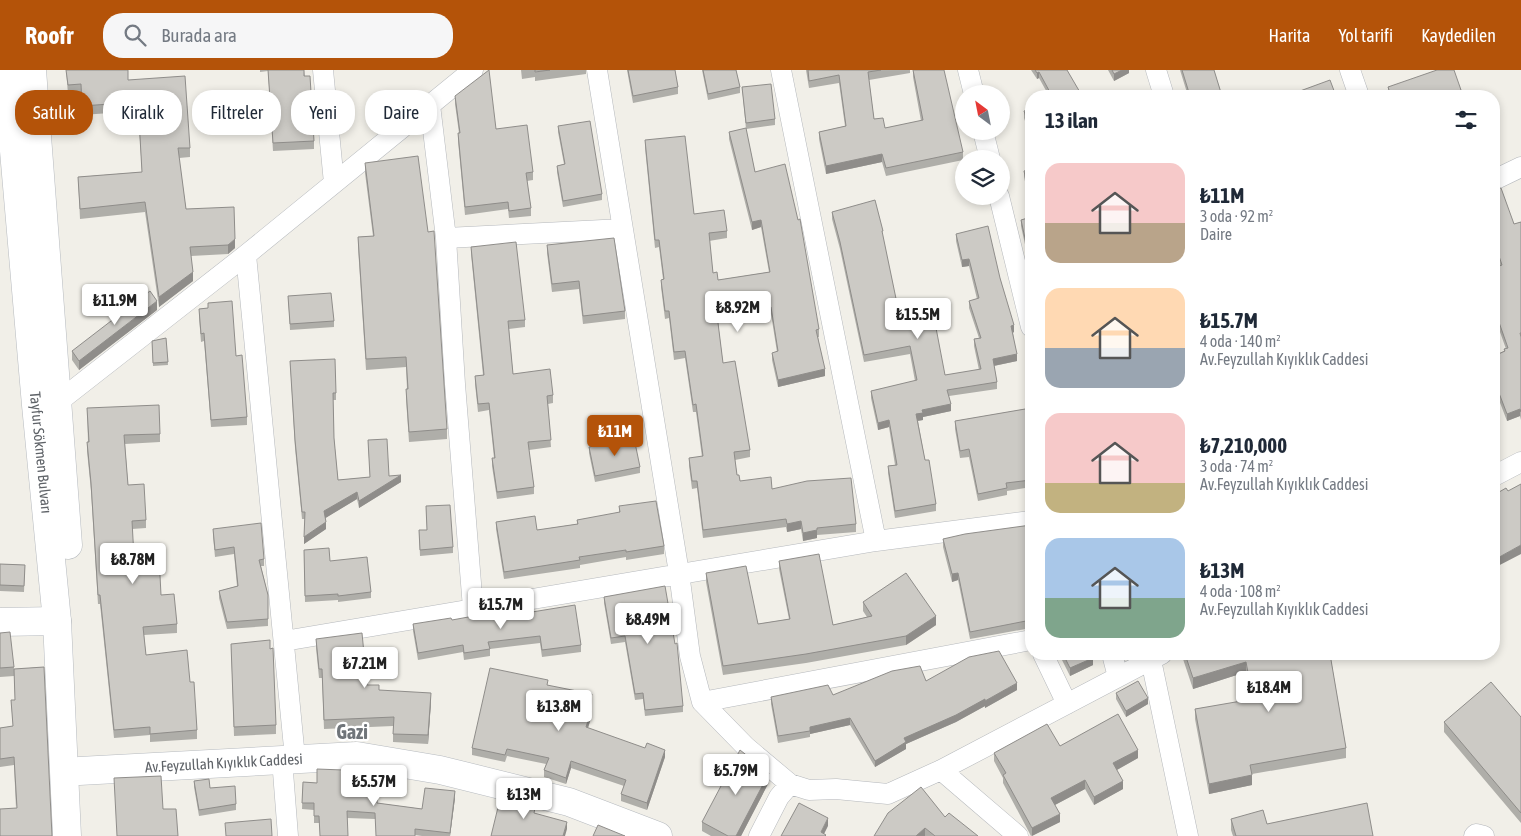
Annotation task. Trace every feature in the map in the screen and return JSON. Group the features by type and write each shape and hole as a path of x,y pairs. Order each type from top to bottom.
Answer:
{"main road":[{"name":"Tayfur Sökmen Bulvarı","path":"8,70 74,618 83,836"},
{"name":"Tayfur Sökmen Bulvarı","path":"32,70 67,836"},
{"path":"0,622 57,621"},
{"name":"Av.Feyzullah Kıyıklık Caddesi","path":"79,770 357,756 440,770 569,802 658,836"}],"street":[{"path":"323,70 334,183"},
{"path":"437,99 473,70"},
{"path":"597,70 679,573 690,656 702,702 746,747 790,784 809,790 836,789 888,794 941,770 1151,660"},
{"path":"781,70 876,541"},
{"path":"968,70 972,85"},
{"path":"1156,70 1162,90"},
{"path":"1350,70 1357,90"},
{"path":"47,404 246,254 393,135"},
{"path":"434,135 446,238 455,384 473,608"},
{"path":"1500,177 1521,167"},
{"path":"1001,205 1025,302"},
{"path":"446,238 623,229"},
{"path":"246,254 284,641 288,759 288,836"},
{"path":"1500,471 1521,462"},
{"path":"284,641 876,541 1025,521"},
{"path":"702,702 1025,641"},
{"path":"1046,660 1067,704"},
{"path":"1114,660 1118,677"},
{"path":"1158,660 1188,836"},
{"path":"941,770 1018,836"},
{"path":"759,836 779,797 790,784"},
{"path":"1474,836 1476,834 1484,836"}],"building":[{"path":"66,70 128,70 128,80 185,76 190,148 178,148 186,209 234,207 235,239 228,245 190,247 193,272 159,297 145,202 80,209 78,177 142,172 140,135 182,135 182,90 103,90 103,104 93,105 93,90 81,90 81,84 68,85"},
{"path":"268,70 304,70 304,76 310,76 311,90 291,90 291,135 314,135 314,141 273,143 272,135 281,135 281,90 269,90"},
{"path":"489,70 496,129 527,125 533,172 526,173 531,208 509,211 508,202 465,207 458,133 460,133 455,96"},
{"path":"628,70 675,70 678,87 633,96"},
{"path":"703,70 736,70 740,87 708,94"},
{"path":"808,70 881,70 868,72 874,119 883,118 885,128 923,120 913,70 944,70 955,117 955,140 960,140 963,150 955,150 955,154 886,168 882,154 826,166 819,132 846,126 839,75 809,81"},
{"path":"1035,70 1067,70 1079,90 1049,90 1039,72 1037,73"},
{"path":"1112,70 1122,70 1114,74"},
{"path":"1182,70 1214,70 1220,90 1188,90"},
{"path":"1437,70 1454,70 1461,90 1389,90 1388,87"},
{"path":"1330,80 1334,90 1303,90"},
{"path":"771,84 775,119 746,123 742,87"},
{"path":"590,121 602,194 563,201 557,166 565,164 558,126"},
{"path":"746,128 755,172 785,164 798,220 800,219 819,329 816,330 825,369 778,380 772,353 778,351 771,307 717,315 723,363 735,361 750,450 734,452 737,475 739,475 740,481 771,477 772,489 807,481 851,478 856,524 817,528 817,530 803,533 801,521 787,524 786,519 703,530 697,481 692,481 689,458 703,456 696,404 693,405 685,351 674,352 669,311 665,311 661,280 664,279 659,240 655,240 645,140 685,136 694,214 724,210 727,231 709,233 713,273 717,272 718,280 770,272 761,220 752,222 729,132"},
{"path":"418,156 428,232 434,231 447,429 409,432 406,357 366,359 358,237 374,236 365,163"},
{"path":"1500,188 1514,224 1521,222 1521,412 1520,409 1507,414 1500,396 1500,353 1508,348 1500,325 1500,266 1502,265 1500,259"},
{"path":"875,200 899,313 932,307 945,375 981,369 974,339 981,338 969,301 979,298 969,259 962,260 956,234 988,226 1000,278 1014,325 1011,326 1017,354 993,359 997,382 947,390 951,404 922,410 923,413 916,414 925,460 929,460 936,504 895,511 888,466 897,465 889,420 878,423 871,391 917,380 910,346 864,355 832,212"},
{"path":"1025,219 1025,238 1021,220"},
{"path":"614,238 625,311 583,316 579,281 552,284 547,245"},
{"path":"516,242 525,320 508,321 513,374 550,369 553,395 547,396 551,440 528,442 534,487 497,492 492,458 495,458 489,403 478,404 475,376 484,375 471,247"},
{"path":"150,291 157,301 79,361 72,351"},
{"path":"331,293 334,321 290,324 288,296"},
{"path":"232,301 236,356 242,355 247,417 211,420 204,333 201,334 199,309 208,308 208,303"},
{"path":"166,338 168,362 153,363 152,341"},
{"path":"335,359 336,393 333,393 334,438 338,480 370,477 368,440 387,439 389,476 401,475 359,501 357,492 324,511 326,522 304,537 305,512 302,512 290,361"},
{"path":"159,405 160,434 124,435 128,485 144,484 146,520 132,521 134,557 159,556 161,595 174,594 177,624 143,627 146,655 187,650 190,682 194,682 197,730 150,734 150,727 114,730 100,595 98,595 87,442 89,442 87,408"},
{"path":"1025,409 1025,481 1006,483 1007,488 978,494 969,449 960,451 955,421"},
{"path":"634,438 640,467 595,476 589,447"},
{"path":"1521,484 1521,545 1500,557 1500,492 1506,488 1508,491"},
{"path":"656,501 664,546 579,557 580,560 504,572 496,522 535,516 537,530 578,524 577,520 620,512 619,506"},
{"path":"450,505 453,547 420,550 419,530 427,530 426,506"},
{"path":"261,523 264,559 259,560 268,595 268,619 227,622 219,591 238,586 234,547 215,550 213,529"},
{"path":"1025,526 1025,621 970,632 958,573 952,574 943,539"},
{"path":"329,548 330,561 367,557 371,592 338,596 338,594 305,596 304,550"},
{"path":"819,554 833,625 872,616 863,602 906,573 936,616 906,636 806,654 723,666 706,573 746,566 758,624 790,619 779,561"},
{"path":"0,564 25,565 24,586 0,585"},
{"path":"665,586 675,644 677,643 683,706 645,710 643,693 635,694 625,636 611,638 604,597"},
{"path":"575,605 581,645 542,650 540,636 488,642 490,649 464,653 463,645 418,653 413,624 451,618 452,620 512,609 532,607 532,612"},
{"path":"10,632 14,667 0,668 0,633"},
{"path":"362,633 367,685 379,685 379,690 431,693 428,735 393,734 394,717 324,720 322,669 319,669 316,639"},
{"path":"270,640 270,649 273,648 276,725 234,727 231,644"},
{"path":"999,651 1017,683 985,701 985,699 956,715 904,738 906,742 875,761 850,718 810,727 810,731 778,736 771,697 828,685 833,695 892,671 920,666 926,681 969,657"},
{"path":"1066,660 1088,660 1070,668"},
{"path":"1187,660 1331,660 1346,748 1250,765 1252,775 1209,784 1195,709 1253,699 1246,662 1193,678"},
{"path":"44,667 52,836 0,836 0,809 17,808 14,757 0,759 0,728 13,726 11,700 15,700 14,669"},
{"path":"490,668 548,680 547,685 592,694 588,710 591,711 586,727 645,748 647,743 665,750 647,803 621,794 626,780 571,761 566,778 544,770 549,758 507,749 505,755 472,748"},
{"path":"1138,681 1148,698 1126,711 1116,693"},
{"path":"1491,682 1521,717 1521,813 1444,722"},
{"path":"1118,714 1138,750 1113,763 1123,781 1094,797 1085,780 1051,798 1060,814 1032,828 1003,775 1006,773 994,753 1047,724 1060,746"},
{"path":"740,750 769,773 736,836 728,836 702,822"},
{"path":"317,769 343,770 343,779 378,781 377,803 422,809 425,788 455,791 450,833 415,829 415,836 376,836 375,813 347,811 348,836 320,836 319,816 314,816 314,803 302,803 303,782 317,783"},
{"path":"161,776 163,809 176,809 178,836 117,836 114,778"},
{"path":"209,779 210,788 235,786 236,804 199,810 194,781"},
{"path":"921,787 945,817 949,813 978,836 935,836 925,828 916,836 874,836 888,813"},
{"path":"501,795 536,803 534,813 567,822 563,836 491,836"},
{"path":"799,803 828,818 821,832 825,836 781,836"},
{"path":"1367,803 1373,836 1236,836 1231,819 1263,810 1267,824"},
{"path":"271,819 272,836 226,836 225,823"},
{"path":"598,825 625,836 593,836"}],"district":[{"name":"Gazi","path":"352,732"}]}
